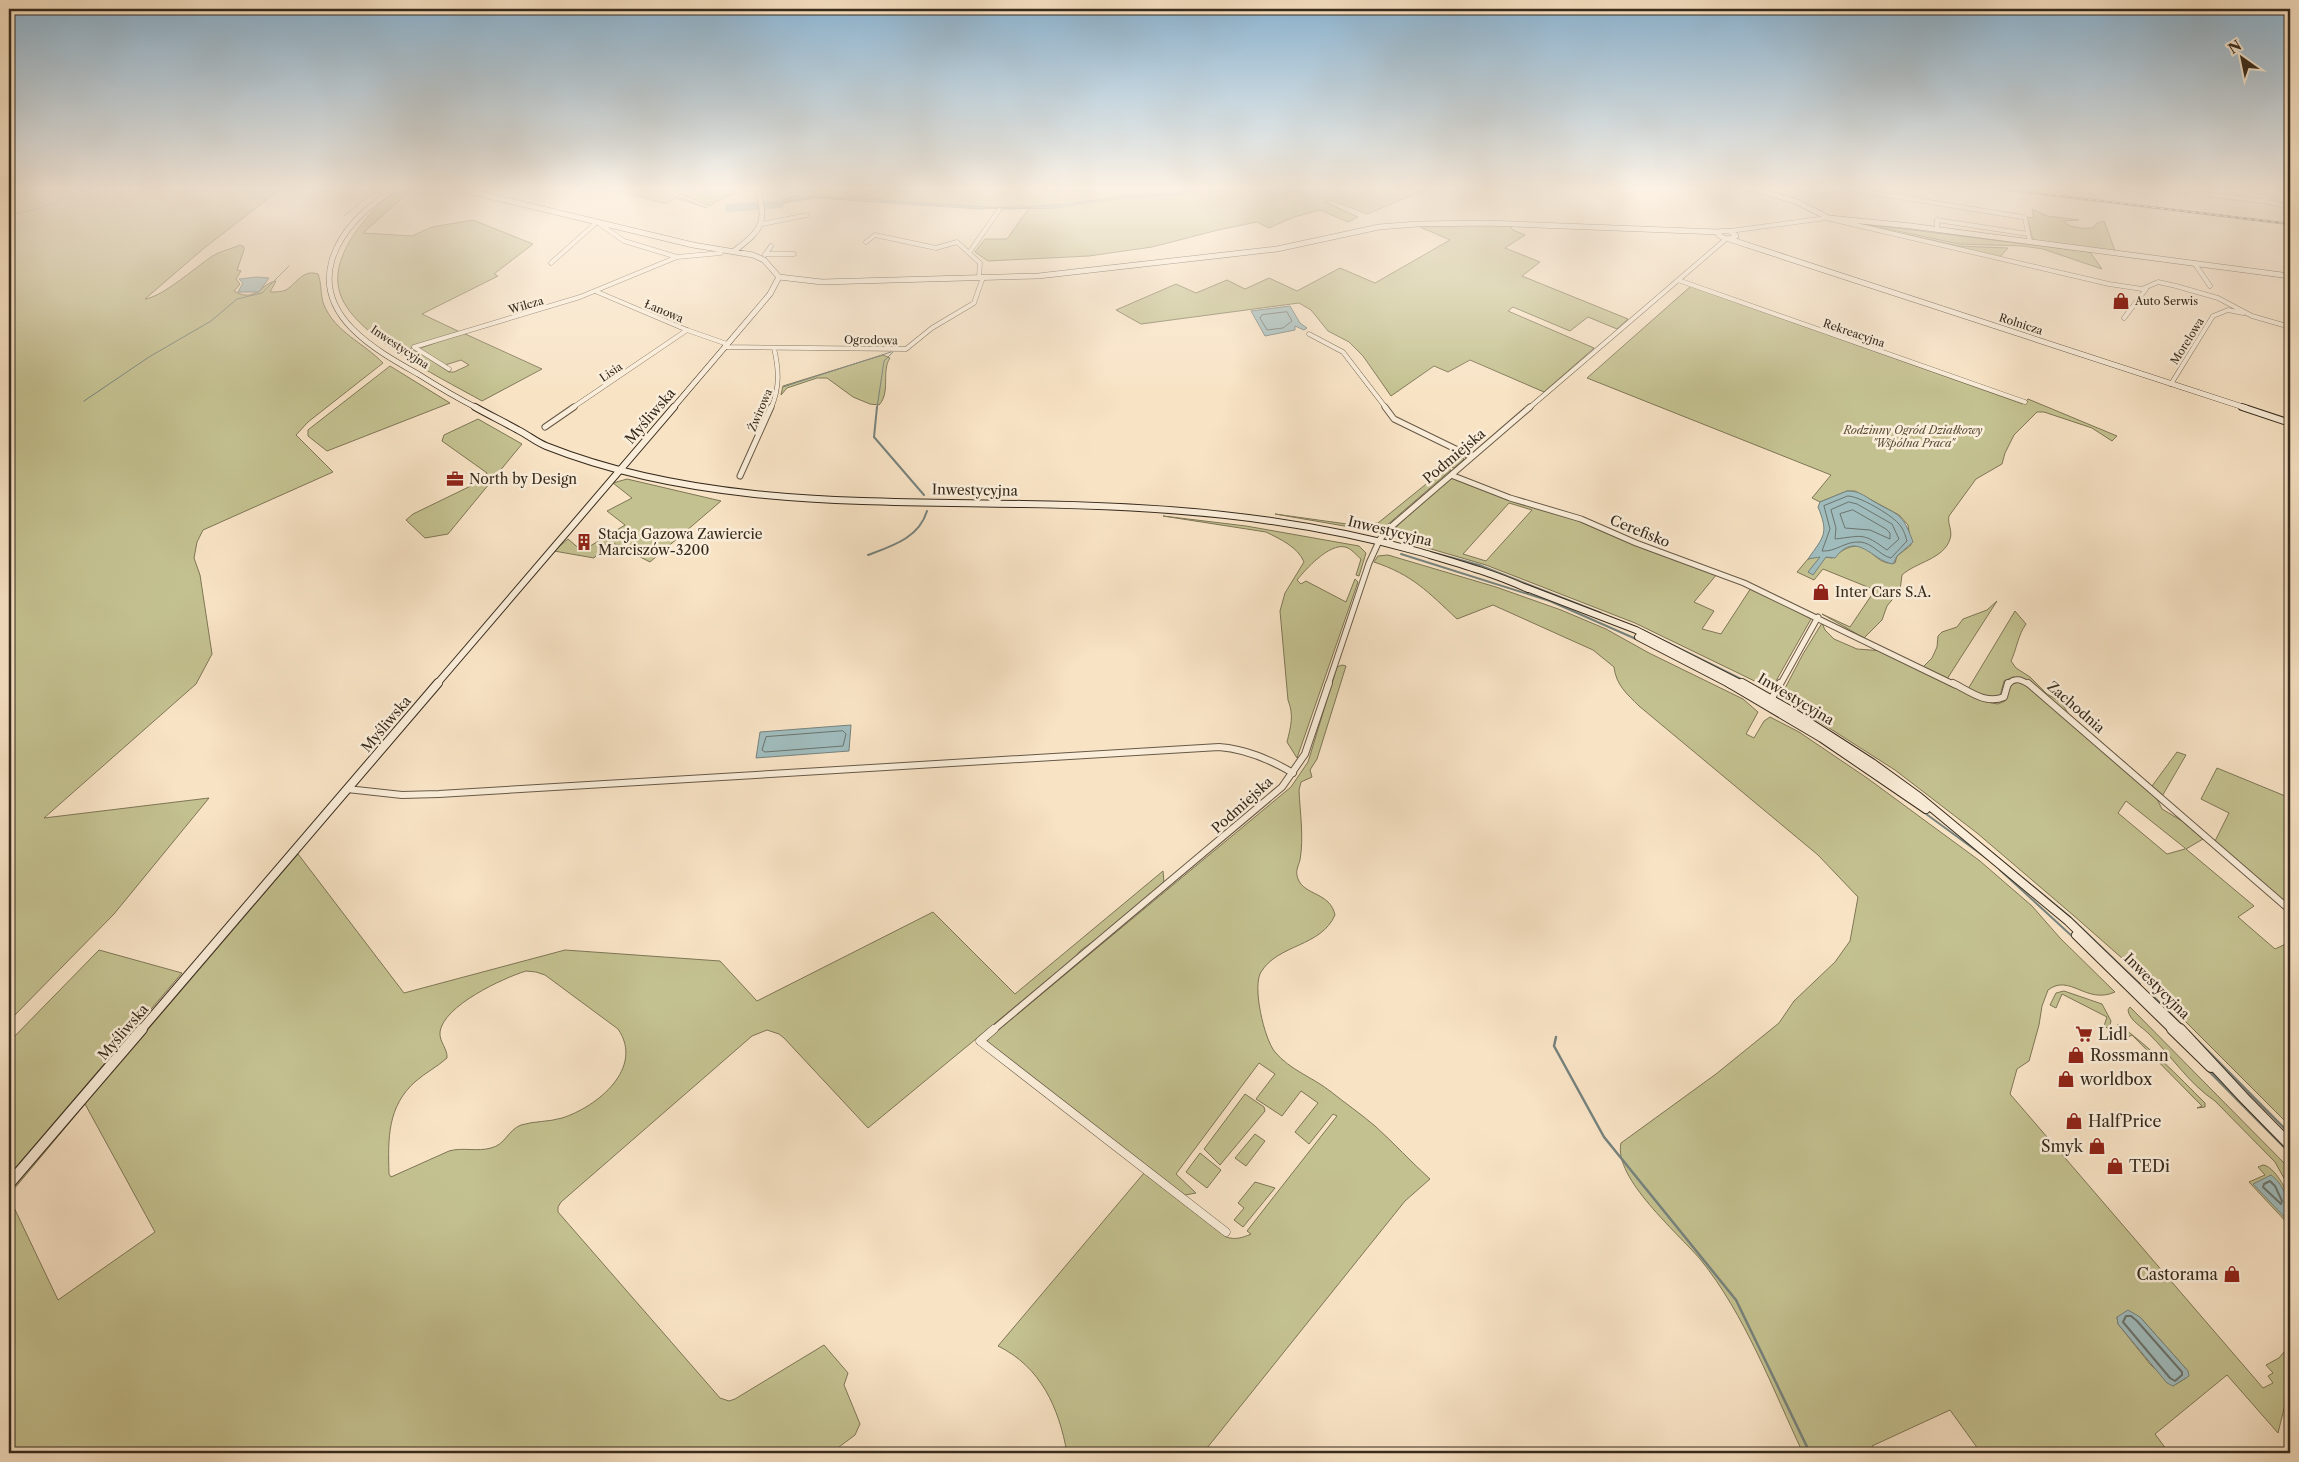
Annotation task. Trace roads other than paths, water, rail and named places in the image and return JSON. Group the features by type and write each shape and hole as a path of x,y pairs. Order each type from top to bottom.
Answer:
{"street":[{"name":"Inwestycyjna","path":"334,255 329,272 329,290 336,308 351,327 382,352 518,431 622,468 740,491 845,500 1113,506 1272,519 1378,543 1489,572 1661,642 1770,703 1969,839 2068,921 2132,981 2214,1062 2244,1097 2290,1144"},
{"path":"551,263 560,255"},
{"path":"671,255 677,257 697,255"},
{"path":"759,255 775,255"},
{"path":"972,255 980,263 981,277"},
{"path":"763,256 779,277 822,282 1038,276 1223,255"},
{"name":"Podmiejska","path":"1226,1232 980,1041 1282,787 1301,762 1309,743 1368,563 1378,543 1392,526 1706,255"},
{"name":"Rolnicza","path":"1779,255 2290,423"},
{"path":"1988,255 2108,284 2146,289"},
{"path":"2130,255 2290,276"},
{"name":"Wilcza","path":"449,368 414,347 544,309 595,291 677,257"},
{"path":"2196,264 2210,286"},
{"name":"Myśliwska","path":"9,1184 770,294 779,277"},
{"name":"Ogrodowa","path":"726,345 774,348 906,349 932,328 974,303 981,277"},
{"name":"Rekreacyjna","path":"1678,280 2025,402"},
{"path":"2124,318 2146,289 2156,283 2176,286 2218,298 2252,316 2290,327"},
{"name":"Łanowa","path":"595,291 726,345"},
{"name":"Morelowa","path":"2171,384 2213,316 2228,310 2252,316"},
{"name":"Lisia","path":"545,427 687,330"},
{"path":"1309,334 1343,352 1394,419 1472,457"},
{"name":"Żwirowa","path":"740,476 779,386 780,372 774,348"},
{"name":"Cerefisko","path":"1451,475 1510,498 1589,522 1636,543 1735,579 1818,617"},
{"path":"1770,703 1818,617"},
{"name":"Zachodnia","path":"1818,617 1987,700 2000,700 2004,697 2005,685 2009,681 2020,680 2030,685 2290,910"},
{"path":"347,789 402,795 439,794 1219,747 1248,750 1293,773"}],"water":[{"path":"269,278 259,292 238,292 243,283 239,279"},
{"path":"1290,306 1300,323 1307,328 1304,330 1295,326 1295,330 1265,336 1251,311"},
{"path":"1847,491 1861,494 1894,512 1906,525 1913,542 1897,556 1893,564 1885,562 1857,546 1850,546 1835,558 1826,557 1813,575 1808,572 1820,557 1808,559 1821,540 1824,529 1818,507 1820,502"},
{"path":"851,725 849,751 756,758 760,732"},
{"path":"2271,1175 2284,1191 2290,1223 2253,1184"},
{"path":"2128,1310 2140,1317 2188,1371 2189,1376 2173,1386 2167,1383 2118,1324 2117,1317"}],"waterway":[{"path":"84,401 149,357 211,321 237,299 262,293 289,266"},
{"path":"783,387 891,352"},
{"path":"877,408 884,361 893,352"},
{"path":"877,407 874,437 924,495"},
{"path":"868,555 904,540 918,528 927,511"},
{"path":"1405,545 1479,565 1601,613"},
{"path":"1401,554 1550,601 1636,639"},
{"path":"1642,630 1743,680"},
{"path":"1922,811 1989,860"},
{"path":"1985,847 2069,916 2140,984"},
{"path":"2000,870 2074,938"},
{"path":"2151,994 2183,1026"},
{"path":"2188,1031 2290,1134"},
{"path":"1556,1037 1554,1046 1604,1137 1736,1300 1810,1453"},
{"path":"2209,1071 2290,1153"},
{"path":"2285,1416 2290,1393"}],"place":[{"name":"Auto Serwis","path":"2121,301"},
{"name":"North by Design","path":"455,479"},
{"name":"Stacja Gazowa Zawiercie Marciszów-3200","path":"584,542"},
{"name":"Inter Cars S.A.","path":"1821,592"},
{"name":"Lidl","path":"2084,1034"},
{"name":"Rossmann","path":"2076,1055"},
{"name":"worldbox","path":"2066,1079"},
{"name":"HalfPrice","path":"2074,1121"},
{"name":"Smyk","path":"2097,1146"},
{"name":"TEDi","path":"2115,1166"},
{"name":"Castorama","path":"2232,1274"}],"park label":[{"name":"Rodzinny Ogród Działkowy \"Wspólna Praca\"","path":"1913,436"}]}
